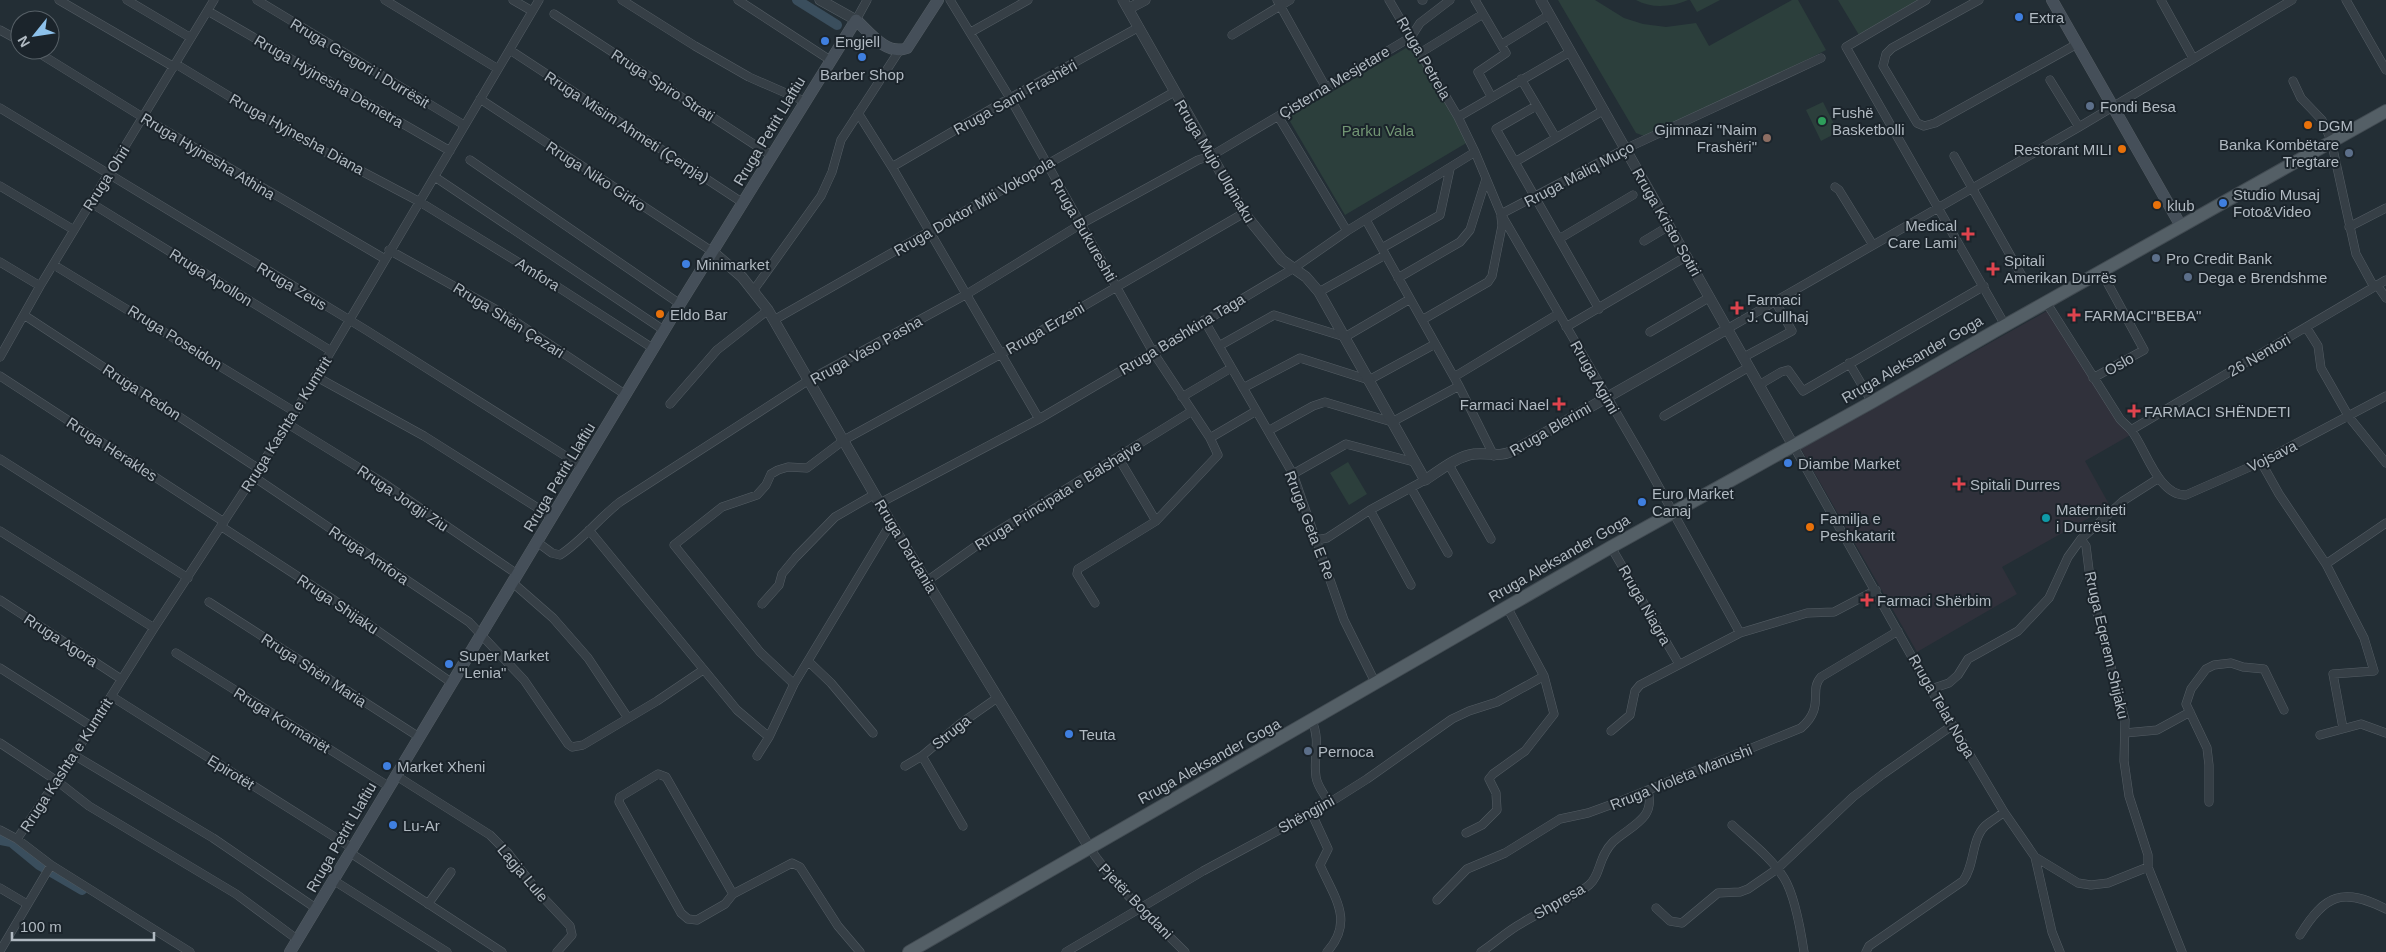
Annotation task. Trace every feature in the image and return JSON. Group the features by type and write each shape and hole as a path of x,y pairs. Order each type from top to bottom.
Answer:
{"main road":[{"path":"856,20 890,50 898,51 907,48 938,0"},
{"path":"2052,0 2180,226"},
{"name":"Rruga Petrit Llaftiu","path":"290,952 388,786 482,634 680,304 804,101 856,20"},
{"name":"Rruga Aleksander Goga","path":"909,952 1611,547 1872,402 2386,110"}],"street":[{"name":"Rruga Hyjnesha Diana","path":"59,0 293,135 420,202"},
{"path":"127,0 192,38"},
{"name":"Rruga Ohri","path":"0,357 3,344 24,315 214,0"},
{"name":"Rruga Gregori i Durrësit","path":"257,0 464,125"},
{"path":"385,0 498,69"},
{"path":"513,0 532,11"},
{"name":"Rruga Kashta e Kumtrit","path":"17,840 74,756 154,628 288,424 389,250 435,177 539,0"},
{"path":"622,0 749,77 804,101"},
{"path":"738,0 830,60"},
{"path":"820,0 856,20 867,0"},
{"name":"Rruga Bukureshti","path":"950,0 1010,98 1153,352 1217,451 1217,459 1156,521"},
{"path":"971,32 1028,0"},
{"name":"Rruga Mujo Ulqinaku","path":"1145,0 1126,4 1210,156 1244,213 1282,260 1306,277 1319,292 1425,480"},
{"path":"1232,35 1278,3 1290,0"},
{"name":"Rruga Petrela","path":"1390,0 1458,117"},
{"name":"Çisterna Mesjetare","path":"1210,156 1325,86 1411,37 1420,23 1450,0"},
{"path":"1475,0 1506,53 1478,72 1491,96"},
{"name":"Rruga Kristo Sotiri","path":"1541,0 1794,445"},
{"path":"1926,0 1846,46 2005,325"},
{"path":"1979,0 1892,48 1886,54 1884,66 1917,123 1924,126 1936,123 2077,44"},
{"path":"2162,0 2193,58"},
{"path":"1728,328 2079,127 2292,0"},
{"path":"2346,0 2386,70"},
{"path":"1278,3 1325,86"},
{"name":"Rruga Hyjnesha Demetra","path":"208,11 450,151"},
{"name":"Rruga Spiro Strati","path":"554,14 772,156"},
{"path":"1420,52 1483,14"},
{"path":"1502,44 1549,15"},
{"name":"Rruga Sami Frashëri","path":"892,167 1010,98 1139,27"},
{"name":"Rruga Misim Ahmeti (Çerpja)","path":"510,50 743,203"},
{"path":"753,291 821,196 832,172 841,140 898,51"},
{"path":"1458,117 1491,96 1570,52"},
{"name":"Rruga Maliq Muço","path":"1501,214 1626,149 1821,58"},
{"name":"Rruga Hyjnesha Athina","path":"50,60 144,118 385,259"},
{"path":"1521,79 1556,138"},
{"path":"2050,80 2079,127"},
{"path":"2293,81 2301,98 2322,120 2331,140 2356,254 2375,286 2386,298"},
{"name":"Rruga Doktor Miti Vokopola","path":"774,320 1174,92"},
{"name":"Rruga Niko Girko","path":"480,99 713,252"},
{"path":"1536,106 1496,129 1599,308"},
{"name":"Rruga Zeus","path":"0,108 349,320 583,467"},
{"path":"1515,162 1604,110"},
{"path":"858,113 892,167 1039,419"},
{"path":"1278,116 1347,231"},
{"name":"Rruga Agimi","path":"1458,117 1501,214 1645,462 1740,633"},
{"name":"Rruga Bashkina Taga","path":"762,604 779,584 782,574 796,557 836,517 878,499 1039,419 1294,268 1347,231 1475,152"},
{"name":"Rruga Vaso Pasha","path":"537,542 552,553 560,555 589,530 604,513 809,380 967,294 1081,224 1198,160 1210,156"},
{"path":"1954,156 2022,276"},
{"path":"470,160 680,304"},
{"path":"1319,292 1440,216 1450,169"},
{"path":"435,177 665,330"},
{"path":"1398,278 1460,242 1470,230 1486,179"},
{"path":"0,186 74,230"},
{"path":"1835,187 1839,190 1873,245"},
{"path":"1559,239 1633,195"},
{"name":"Amfora","path":"420,202 547,280 654,349"},
{"name":"Rruga Apollon","path":"91,203 331,351"},
{"path":"2349,227 2386,208"},
{"name":"Rruga Erzeni","path":"794,684 760,652 674,545 722,507 757,495 766,485 770,474 788,467 807,468 844,440 1002,354 1244,213"},
{"path":"1422,320 1488,282 1492,276 1502,226 1501,214"},
{"path":"1366,220 1454,377 1494,456"},
{"path":"1644,241 1669,226"},
{"name":"Rruga Shën Çezari","path":"389,250 504,314 626,395"},
{"name":"Rruga Dardania","path":"713,252 742,277 768,310 891,522 1089,847"},
{"path":"1566,326 1687,256"},
{"path":"0,262 40,286"},
{"name":"Rruga Poseidon","path":"54,264 295,412"},
{"name":"Oslo","path":"2094,378 2144,350 2101,271"},
{"name":"26 Nentori","path":"2131,430 2386,280"},
{"path":"1760,385 1781,372 1788,370 1803,391 1984,286"},
{"path":"1650,332 1710,297"},
{"path":"1218,346 1274,314 1345,337 1410,299"},
{"path":"1664,416 1792,331 1775,301"},
{"name":"Vojsava","path":"2046,302 2120,419 2131,430 2159,478 2178,496 2186,496 2261,462 2386,396"},
{"path":"670,404 717,350 768,310"},
{"path":"1454,377 1558,314"},
{"name":"Rruga Redon","path":"24,315 259,468"},
{"name":"Rruga Geta E Re","path":"1204,320 1293,474 1344,620 1376,684"},
{"path":"2306,327 2318,346 2321,368 2349,417 2386,463"},
{"name":"Rruga Blerimi","path":"1316,540 1327,538 1370,510 1467,455 1494,456 1513,452 1728,328"},
{"path":"1243,388 1300,358 1369,380 1435,344"},
{"path":"1849,363 1872,402"},
{"path":"1182,397 1231,368"},
{"name":"Rruga Herakles","path":"0,376 223,524"},
{"path":"315,376 424,436 552,517"},
{"path":"1268,431 1313,406 1325,402 1392,422 1458,386"},
{"name":"Rruga Principata e Balshajve","path":"927,581 990,536 1192,411"},
{"path":"1210,438 1256,411"},
{"name":"Rruga Jorgji Ziu","path":"288,424 382,482 515,578 588,658 628,718"},
{"path":"1293,474 1346,444 1414,462"},
{"name":"Rruga Telat Noga","path":"1794,445 1931,690 2004,812 2035,857 2078,883 2091,885 2108,883 2148,867"},
{"path":"1094,603 1078,574 1078,569 1156,521 1118,457"},
{"path":"0,459 188,578"},
{"path":"2261,462 2326,564 2364,638 2374,671 2333,674 2343,728"},
{"path":"1449,465 1492,539"},
{"name":"Rruga Amfora","path":"254,477 469,622 524,680 564,739 572,747 583,745 628,718"},
{"path":"1931,690 1949,683 1958,675 1968,659 2018,631 2049,598 2068,557 2081,539 2123,501 2159,478"},
{"path":"1411,488 1448,553"},
{"path":"1370,510 1411,585"},
{"path":"757,756 769,737 794,684 809,662 891,522"},
{"path":"2326,564 2386,523"},
{"name":"Rruga Shijaku","path":"223,524 452,683"},
{"path":"589,530 737,710 769,737"},
{"path":"0,531 154,628"},
{"name":"Rruga Eqerem Shijaku","path":"2081,539 2086,546 2091,586 2125,720 2124,761 2129,796 2146,848 2148,867 2182,952"},
{"name":"Rruga Niagra","path":"1611,547 1679,664"},
{"path":"1611,731 1630,716 1635,691 1640,685 1679,664 1740,633 1807,613 1834,612 1876,590"},
{"name":"Rruga Agora","path":"0,600 122,679"},
{"name":"Rruga Shën Maria","path":"209,602 419,737"},
{"path":"1466,833 1482,825 1497,810 1496,793 1489,779 1493,774 1526,751 1554,714 1544,676 1507,607"},
{"name":"Rruga Violeta Manushi","path":"1437,900 1467,869 1505,853 1560,819 1588,813 1801,728 1813,716 1816,708 1816,686 1821,677 1898,630"},
{"name":"Rruga Kormanët","path":"176,653 388,786"},
{"path":"809,662 831,683 873,733"},
{"path":"2209,802 2210,765 2207,748 2186,704 2191,689 2206,670 2221,663 2264,669 2284,710"},
{"path":"0,668 91,726"},
{"path":"628,718 703,670"},
{"name":"Shëngjini","path":"1066,952 1140,908 1329,803 1367,780 1452,719 1497,702 1544,676"},
{"name":"Epirotët","path":"111,696 350,850 502,952"},
{"name":"Struga","path":"905,766 922,756 960,724 997,698"},
{"path":"2125,733 2158,730 2190,712"},
{"path":"1312,721 1316,731 1318,749 1316,779 1329,803"},
{"path":"2320,735 2361,724 2386,733"},
{"path":"1656,908 1670,920 1682,923 1718,894 1740,892 1748,889 1777,869 1861,791 1953,725"},
{"path":"0,743 57,781 89,806 236,894 298,940"},
{"path":"74,756 213,838 317,909"},
{"path":"922,756 963,826"},
{"path":"732,894 666,778 658,774 620,798 619,802 681,914 688,919 697,920 725,904 732,894 792,863 800,867 838,926 860,952"},
{"name":"Lagja Lule","path":"395,775 490,835 508,853 538,892 570,926 572,935 557,952"},
{"name":"Shpresa","path":"1481,952 1521,923 1557,905 1590,884 1596,876 1598,864 1608,848 1646,815 1651,802 1648,790"},
{"path":"1311,812 1328,849 1320,865 1339,904 1342,924 1337,938 1327,952"},
{"path":"1866,952 1869,946 1963,881 1969,873 1979,836 1984,827 2004,812"},
{"path":"1732,825 1785,879 1800,928 1804,952"},
{"path":"0,830 17,840 50,867 190,952"},
{"name":"Pjetër Bogdani","path":"1089,847 1099,863 1182,951"},
{"path":"2035,857 2052,932 2060,952"},
{"path":"0,952 50,867"},
{"path":"428,904 451,872"},
{"path":"333,880 447,952"},
{"path":"0,888 27,904"},
{"path":"2300,934 2308,922 2331,898 2340,896 2359,897 2386,909"}],"shaded area":[{"name":"Spitali Durres","path":"2047,311 2132,434 2085,461 2110,506 2002,567 2017,594 1917,652 1801,449"}],"green space":[{"path":"1558,0 1595,0 1624,18 1643,24 1666,27 1696,23 1709,46 1792,0 1798,0 1826,50 1767,80 1644,136 1636,133"},
{"path":"1636,0 1688,0 1675,4 1655,6"},
{"path":"1690,0 1720,0 1697,12"},
{"path":"1838,0 1919,0 1859,35"},
{"name":"Parku Vala","path":"1411,45 1468,142 1345,215 1288,118"},
{"name":"Fushë Basketbolli","path":"1823,102 1838,132 1821,141 1806,110"},
{"path":"1348,462 1367,494 1349,505 1330,473"}],"waterway":[{"path":"797,0 837,25"},
{"path":"0,840 11,842 39,865 82,890"}],"place":[{"name":"Extra","path":"2019,17"},
{"name":"Engjell","path":"825,41"},
{"name":"Barber Shop","path":"862,57"},
{"name":"Fondi Besa","path":"2090,106"},
{"name":"Fushë Basketbolli","path":"1822,121"},
{"name":"DGM","path":"2308,125"},
{"name":"Gjimnazi \"Naim Frashëri\"","path":"1767,138"},
{"name":"Restorant MILI","path":"2122,149"},
{"name":"Banka Kombëtare Tregtare","path":"2349,153"},
{"name":"Studio Musaj Foto&Video","path":"2223,203"},
{"name":"klub","path":"2157,205"},
{"name":"Medical Care Lami","path":"1968,234"},
{"name":"Pro Credit Bank","path":"2156,258"},
{"name":"Minimarket","path":"686,264"},
{"name":"Spitali Amerikan Durrës","path":"1993,269"},
{"name":"Dega e Brendshme","path":"2188,277"},
{"name":"Farmaci J. Cullhaj","path":"1737,308"},
{"name":"Eldo Bar","path":"660,314"},
{"name":"FARMACI\"BEBA\"","path":"2074,315"},
{"name":"Farmaci Nael","path":"1559,404"},
{"name":"FARMACI SHËNDETI","path":"2134,411"},
{"name":"Diambe Market","path":"1788,463"},
{"name":"Spitali Durres","path":"1959,484"},
{"name":"Euro Market Canaj","path":"1642,502"},
{"name":"Materniteti i Durrësit","path":"2046,518"},
{"name":"Familja e Peshkatarit","path":"1810,527"},
{"name":"Farmaci Shërbim","path":"1867,600"},
{"name":"Super Market \"Lenia\"","path":"449,664"},
{"name":"Teuta","path":"1069,734"},
{"name":"Pernoca","path":"1308,751"},
{"name":"Market Xheni","path":"387,766"},
{"name":"Lu-Ar","path":"393,825"}]}
